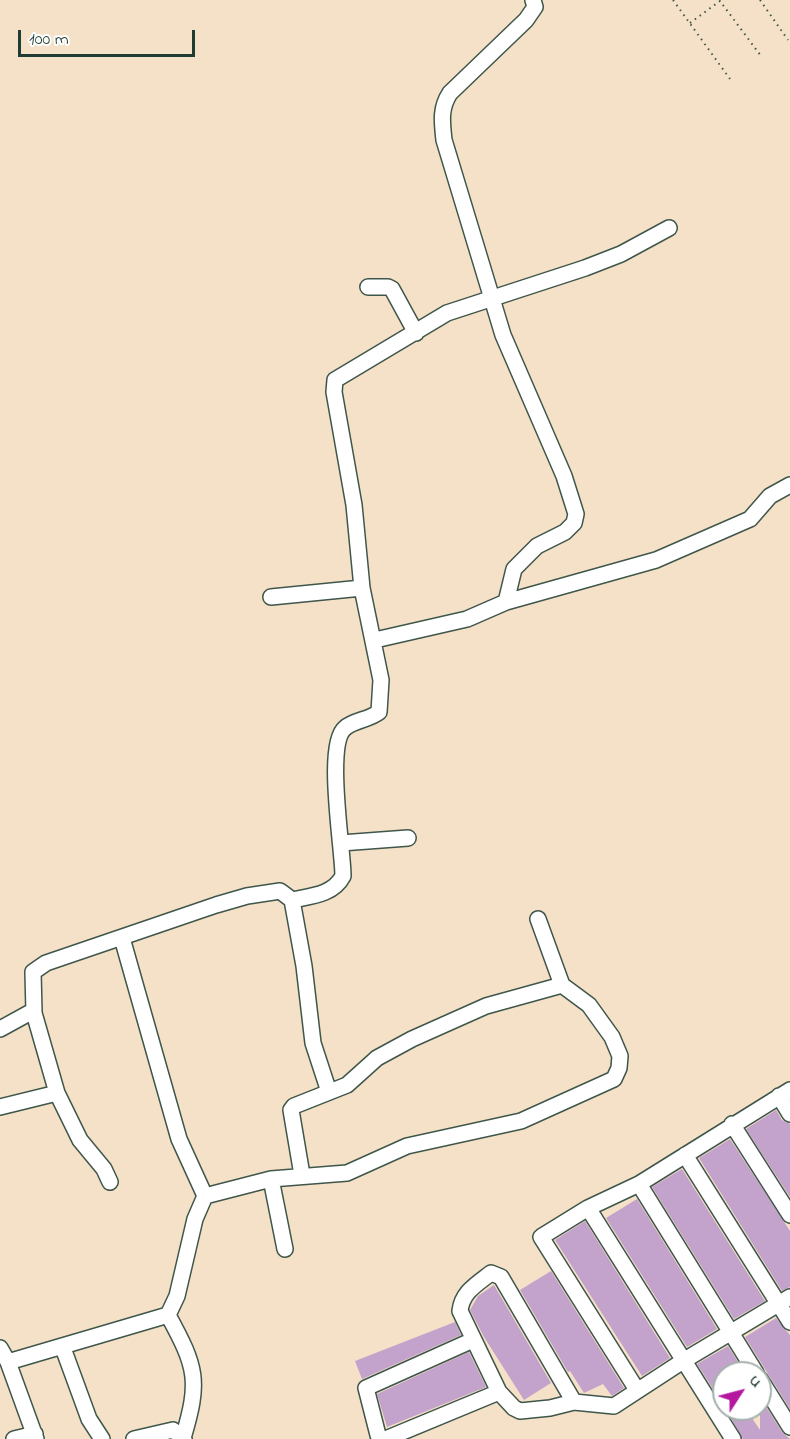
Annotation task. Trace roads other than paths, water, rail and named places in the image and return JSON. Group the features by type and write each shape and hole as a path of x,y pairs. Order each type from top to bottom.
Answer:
{"street":[{"path":"506,602 514,569 537,546 565,532 574,523 576,514 564,476 503,335 444,140 441,117 444,102 450,93 526,20 535,7 533,0"},
{"path":"292,900 325,893 338,885 342,876 341,843 335,796 339,736 345,728 372,718 379,712 381,680 375,640 362,588 354,505 333,385 340,376 447,313 585,268 621,254 669,228"},
{"path":"368,287 392,289 416,333"},
{"path":"375,640 467,619 506,602 656,560 723,533 750,519 770,496 790,485"},
{"path":"271,597 362,588"},
{"path":"341,843 408,837"},
{"path":"110,1182 104,1169 80,1140 57,1093 34,1013 33,972 37,968 247,896 280,891 292,900 304,966 313,1043 329,1092"},
{"path":"205,1196 271,1179 347,1173 407,1146 520,1121 614,1079 621,1056 608,1029 590,1005 562,984 538,919"},
{"path":"8,1362 168,1316 174,1307 195,1219 205,1196 179,1139 122,938"},
{"path":"302,1175 291,1110 299,1103 347,1085 378,1058 412,1039 486,1006 562,984"},
{"path":"0,1029 31,1012 34,1013"},
{"path":"0,1107 57,1093"},
{"path":"637,1390 541,1239 543,1235 588,1208 639,1184 784,1093 790,1114"},
{"path":"732,1124 790,1215"},
{"path":"685,1155 784,1300 790,1322"},
{"path":"271,1179 285,1249"},
{"path":"639,1184 748,1361"},
{"path":"588,1208 733,1439"},
{"path":"573,1402 497,1273 491,1273 468,1292 460,1303 460,1311 499,1392 514,1408 520,1411 550,1408 573,1402 609,1407 623,1402 637,1390 683,1360 784,1300"},
{"path":"134,1439 173,1430 184,1439 194,1399 194,1376 188,1353 168,1316"},
{"path":"473,1340 366,1388 378,1435 383,1439 388,1438 499,1392"},
{"path":"0,1348 8,1362 36,1437 14,1439"},
{"path":"63,1348 89,1419 102,1439"},
{"path":"772,1398 790,1427"}]}
